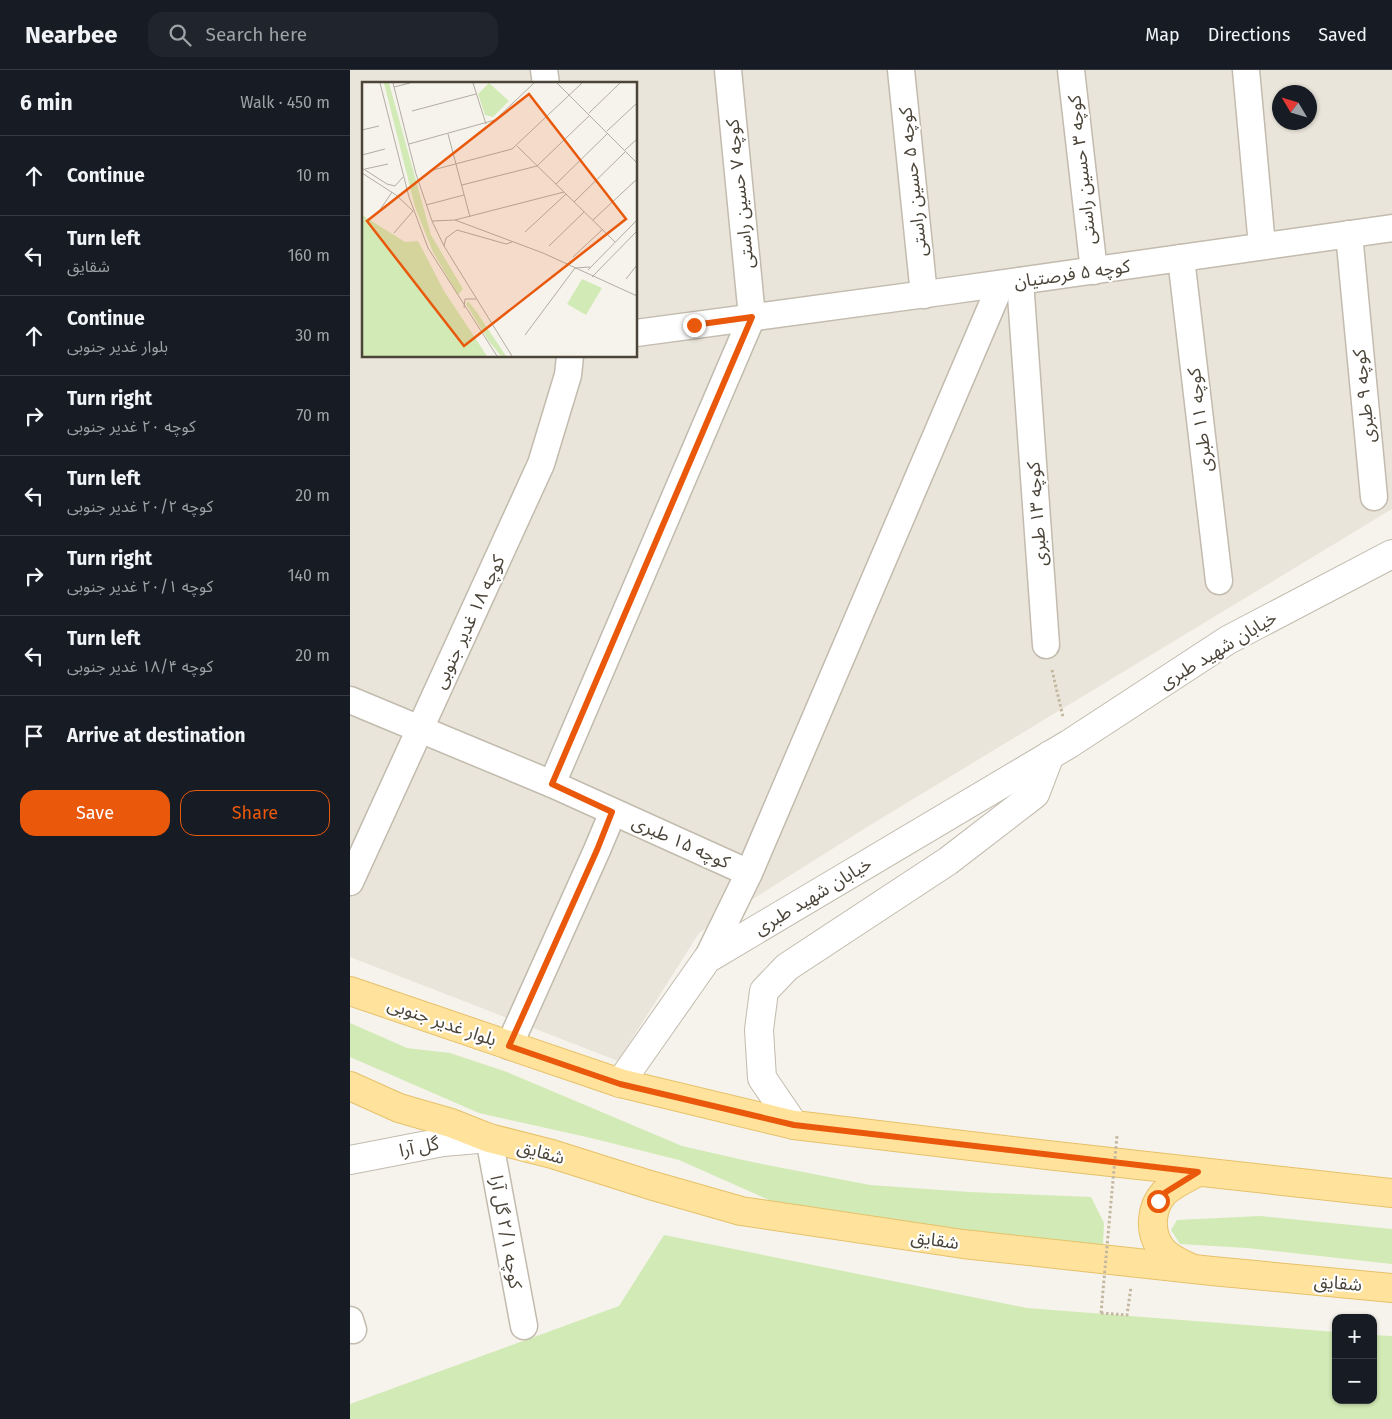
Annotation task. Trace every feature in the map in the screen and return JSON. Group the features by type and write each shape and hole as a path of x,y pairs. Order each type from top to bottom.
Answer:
{"main road":[{"name":"بلوار غدیر جنوبی","path":"350,991 620,1084"},
{"path":"620,1084 794,1125 1392,1193"},
{"path":"350,1086 399,1108 489,1138"},
{"name":"شقایق","path":"489,1138 552,1154 741,1211 963,1244 1392,1288"},
{"path":"1195,1269 1173,1260 1160,1248 1153,1231 1153,1216 1158,1201 1166,1192 1198,1172"}],"street":[{"name":"کوچه ۷ حسین راستی","path":"728,70 752,317"},
{"name":"کوچه ۵ حسین راستی","path":"901,70 924,294"},
{"name":"کوچه ۳ حسین راستی","path":"1071,70 1094,271"},
{"path":"1246,70 1262,246"},
{"name":"کوچه ۵ فرصتیان","path":"638,332 1010,283 1392,228"},
{"name":"کوچه ۹ طبری","path":"1349,234 1374,497"},
{"name":"کوچه ۱۱ طبری","path":"1181,258 1219,581"},
{"path":"707,959 749,873 1010,283"},
{"name":"کوچه ۱۳ طبری","path":"1010,283 1046,645"},
{"path":"552,784 752,317"},
{"name":"کوچه ۱۸ غدیر جنوبی","path":"350,882 541,464 568,375 570,358"},
{"name":"خیابان شهید طبری","path":"620,1084 707,959 1060,750 1228,640 1392,554"},
{"name":"کوچه ۱۵ طبری","path":"350,700 552,784 749,873"},
{"path":"794,1125 762,1078 759,1030 764,991 787,966 948,860 1035,794 1060,750"},
{"path":"509,1046 597,850 612,812"},
{"name":"گل آرا","path":"350,1160 443,1142 489,1138"},
{"name":"کوچه ۲/۱ گل آرا","path":"489,1138 524,1326"}],"path":[{"path":"1046,645 1060,750"},
{"path":"1117,1136 1101,1313 1127,1315"}],"shaded area":[{"path":"350,70 1392,70 1392,509 867,827 699,933 618,1061 350,957"}],"green space":[{"path":"350,1023 407,1048 450,1053 507,1072 682,1146 870,1185 969,1192 1091,1197 1104,1223 1103,1245 957,1235 778,1204 679,1160 479,1113 350,1057"},
{"path":"1260,1216 1392,1229 1392,1264 1247,1248 1180,1244 1171,1230 1177,1220"},
{"path":"664,1235 1027,1308 1332,1332 1332,1404 1377,1404 1377,1335 1392,1336 1392,1419 350,1419 350,1404 619,1306"}],"route":[{"path":"694,325 752,317 552,784 612,812 597,850 509,1046 620,1084 794,1125 1198,1172 1166,1192 1158,1201"}]}
